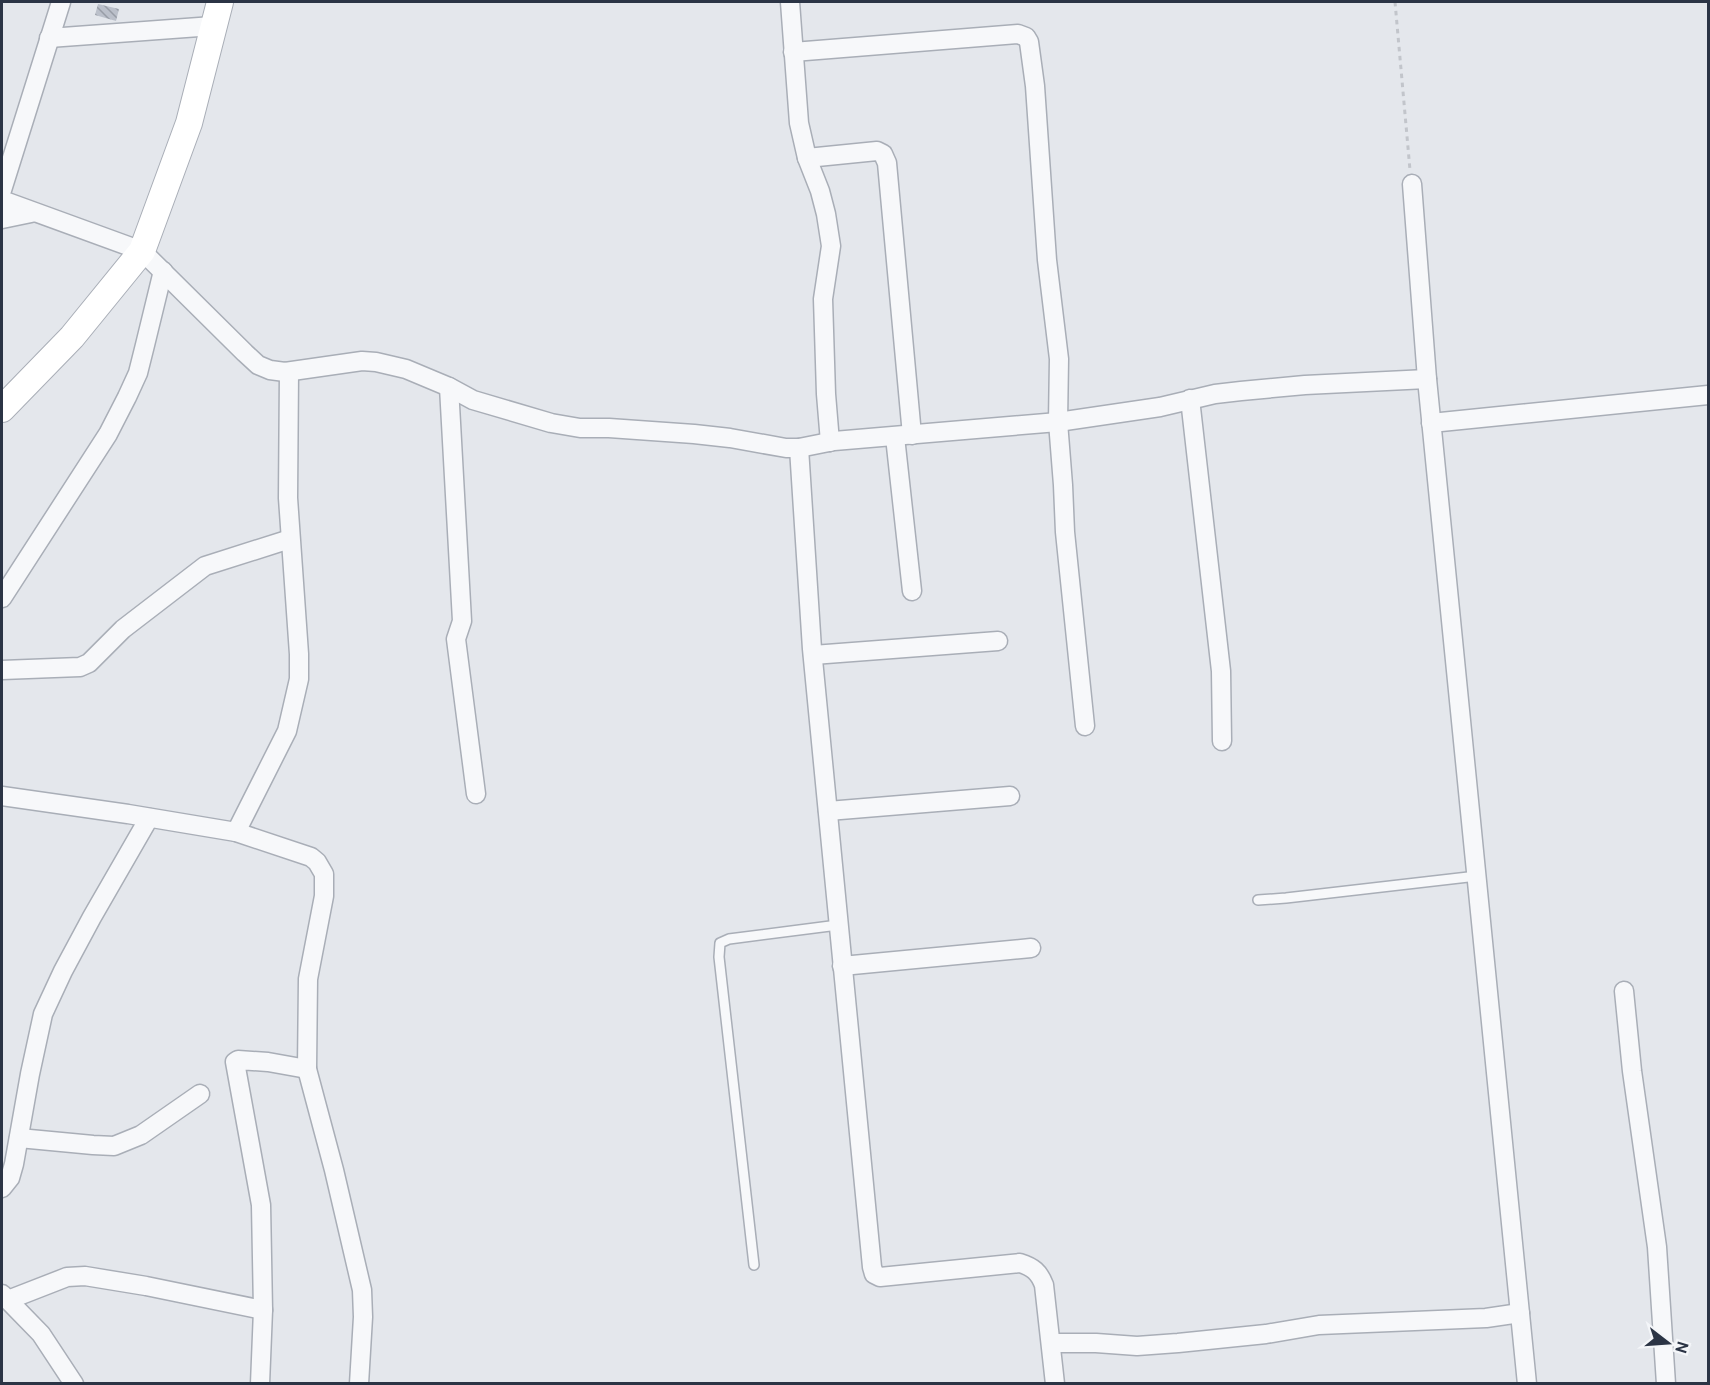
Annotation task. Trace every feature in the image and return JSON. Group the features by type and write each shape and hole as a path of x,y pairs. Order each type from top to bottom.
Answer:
{"street":[{"path":"2,190 61,2"},
{"path":"2,409 72,337 142,251 189,123 220,2"},
{"path":"790,2 800,123 807,158 826,214 831,246 823,299 830,442"},
{"path":"49,38 213,26"},
{"path":"793,52 1018,34 1026,37 1029,42 1035,86 1047,260 1059,359 1058,422 1065,532 1085,726"},
{"path":"807,158 876,151 883,154 887,163 912,591"},
{"path":"1412,184 1431,423 1527,1383"},
{"path":"2,200 142,251 258,365 270,370 289,372 354,362 376,362 406,369 473,400 551,423 580,428 694,434 799,448 830,442 1058,422 1160,407 1215,394 1305,385 1427,379"},
{"path":"2,219 32,212"},
{"path":"2,598 108,434 127,397 138,373 146,345 163,271"},
{"path":"236,832 287,730 299,680 288,498 289,372"},
{"path":"449,387 462,621 456,639 476,794"},
{"path":"1431,423 1708,395"},
{"path":"1190,399 1221,671 1222,741"},
{"path":"799,448 813,655 872,1267 874,1274 880,1277 1020,1263 1029,1266 1041,1275 1044,1285 1055,1383"},
{"path":"2,670 80,667 89,663 123,629 205,566 290,539"},
{"path":"813,655 998,641"},
{"path":"2,796 236,832 311,857 317,862 324,874 324,896 308,979 307,1069 334,1170 362,1290 363,1317 359,1383"},
{"path":"828,811 1010,796"},
{"path":"2,1188 10,1178 14,1164 43,1014 68,962 149,818"},
{"path":"842,966 1031,948"},
{"path":"1624,991 1632,1071 1657,1247 1666,1383"},
{"path":"260,1383 263,1310 261,1205 235,1062 238,1060 268,1062 307,1069"},
{"path":"19,1138 114,1146 141,1135 200,1094"},
{"path":"74,1383 41,1334 5,1297 68,1277 85,1276 263,1310"},
{"path":"1051,1343 1158,1345 1266,1334 1319,1325 1486,1318 1520,1314"}],"lane":[{"path":"1258,900 1477,876"},
{"path":"754,1266 719,957 720,943 729,939 838,925"}],"path":[{"path":"1395,2 1412,184"}],"building":[{"path":"98,4 119,9 116,21 95,15"}]}
